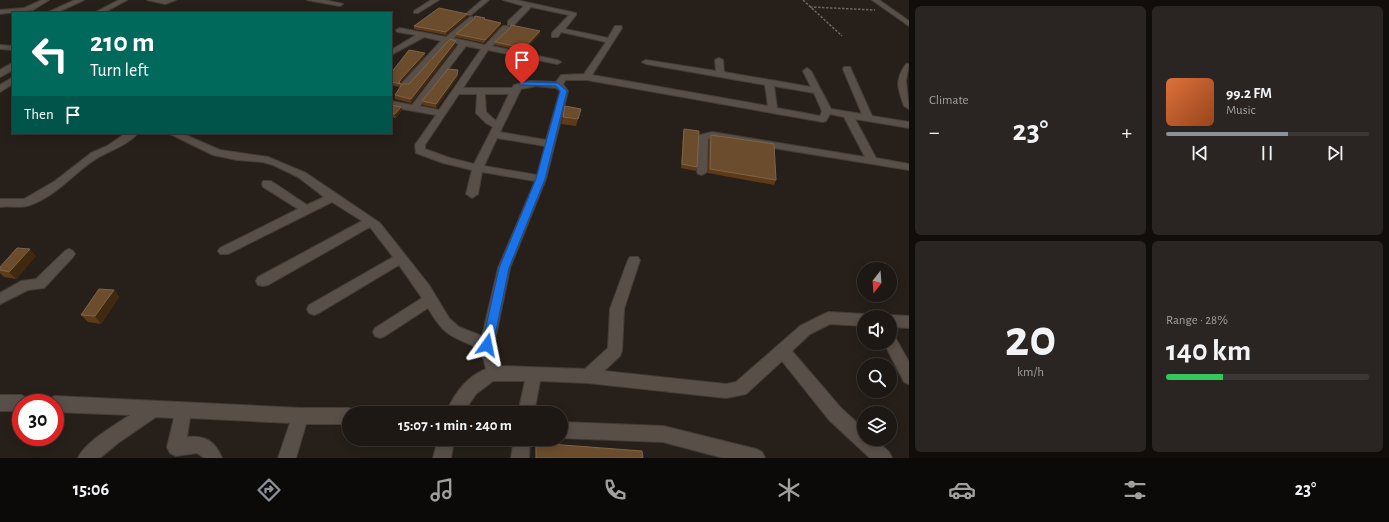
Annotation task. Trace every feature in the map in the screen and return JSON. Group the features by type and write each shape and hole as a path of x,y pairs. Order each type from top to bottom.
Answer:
{"street":[{"path":"0,12 19,11 41,5 46,0"},
{"path":"52,12 81,0"},
{"path":"100,12 124,0"},
{"path":"150,0 165,2 173,0"},
{"path":"310,0 340,4"},
{"path":"416,12 436,0"},
{"path":"405,85 446,40 486,0"},
{"path":"506,0 574,14 558,32 609,40"},
{"path":"875,0 908,21"},
{"path":"529,5 486,48 420,145 420,150 429,155 478,167 541,179"},
{"path":"587,77 618,28"},
{"path":"400,30 557,62"},
{"path":"392,52 422,35"},
{"path":"414,108 464,43"},
{"path":"0,47 12,48"},
{"path":"719,60 720,74"},
{"path":"646,62 816,91"},
{"path":"909,66 906,79 909,106"},
{"path":"0,74 12,67"},
{"path":"847,69 868,118"},
{"path":"807,71 827,112"},
{"path":"558,84 564,77 587,77 823,119 827,112"},
{"path":"0,89 12,81"},
{"path":"472,194 478,167 515,91 520,85 526,83 558,84 564,91 541,179 504,268 487,345 489,374"},
{"path":"769,83 774,110"},
{"path":"457,91 515,91"},
{"path":"481,92 482,113 496,130 550,144"},
{"path":"392,104 441,113"},
{"path":"827,112 909,126"},
{"path":"848,115 871,159"},
{"path":"0,203 5,202 20,204 28,202 59,183 94,155 111,148 132,134"},
{"path":"175,134 217,153 277,162 302,175 332,198 370,222 402,258 444,322 454,331 487,345"},
{"path":"702,172 703,137 712,135 871,159 909,167"},
{"path":"267,184 307,210"},
{"path":"224,251 332,198"},
{"path":"263,281 370,222"},
{"path":"0,299 26,285 39,284 69,254"},
{"path":"314,309 402,258"},
{"path":"588,376 615,351 617,309 634,260"},
{"path":"380,332 430,300"},
{"path":"458,406 464,393 489,374 588,376 726,392 740,389 804,330 829,318 857,320"},
{"path":"897,321 909,322"},
{"path":"782,350 835,414 883,458"},
{"path":"895,350 909,378"},
{"path":"527,406 534,374"},
{"path":"0,403 12,403"},
{"path":"64,404 300,416 342,416"},
{"path":"87,458 112,437 154,409"},
{"path":"184,410 176,447 198,444 210,451 213,458"},
{"path":"287,458 300,416"},
{"path":"568,430 663,434 756,458"},
{"path":"442,458 445,446"},
{"path":"520,458 521,446"}],"path":[{"path":"803,0 842,36"},
{"path":"810,7 892,11"}],"building":[{"path":"439,8 467,14 446,32 414,26"},
{"path":"475,16 501,23 485,40 456,34 474,19"},
{"path":"511,25 540,31 524,48 495,42 510,28"},
{"path":"450,39 456,41 411,99 395,95 402,84 409,84"},
{"path":"409,50 425,53 401,79 399,82 401,84 392,82 392,72"},
{"path":"448,69 458,70 457,75 436,104 422,101"},
{"path":"392,105 401,107 395,114 392,113"},
{"path":"565,106 581,109 578,119 563,117"},
{"path":"684,129 699,131 697,167 682,164"},
{"path":"711,135 774,144 776,180 710,169"},
{"path":"17,248 30,249 9,272 0,270 0,267"},
{"path":"99,289 114,290 95,316 81,315"},
{"path":"568,445 642,451 643,458 536,458 536,446"}],"route":[{"path":"487,345 504,268 541,179 564,91 558,84 522,84"}]}
